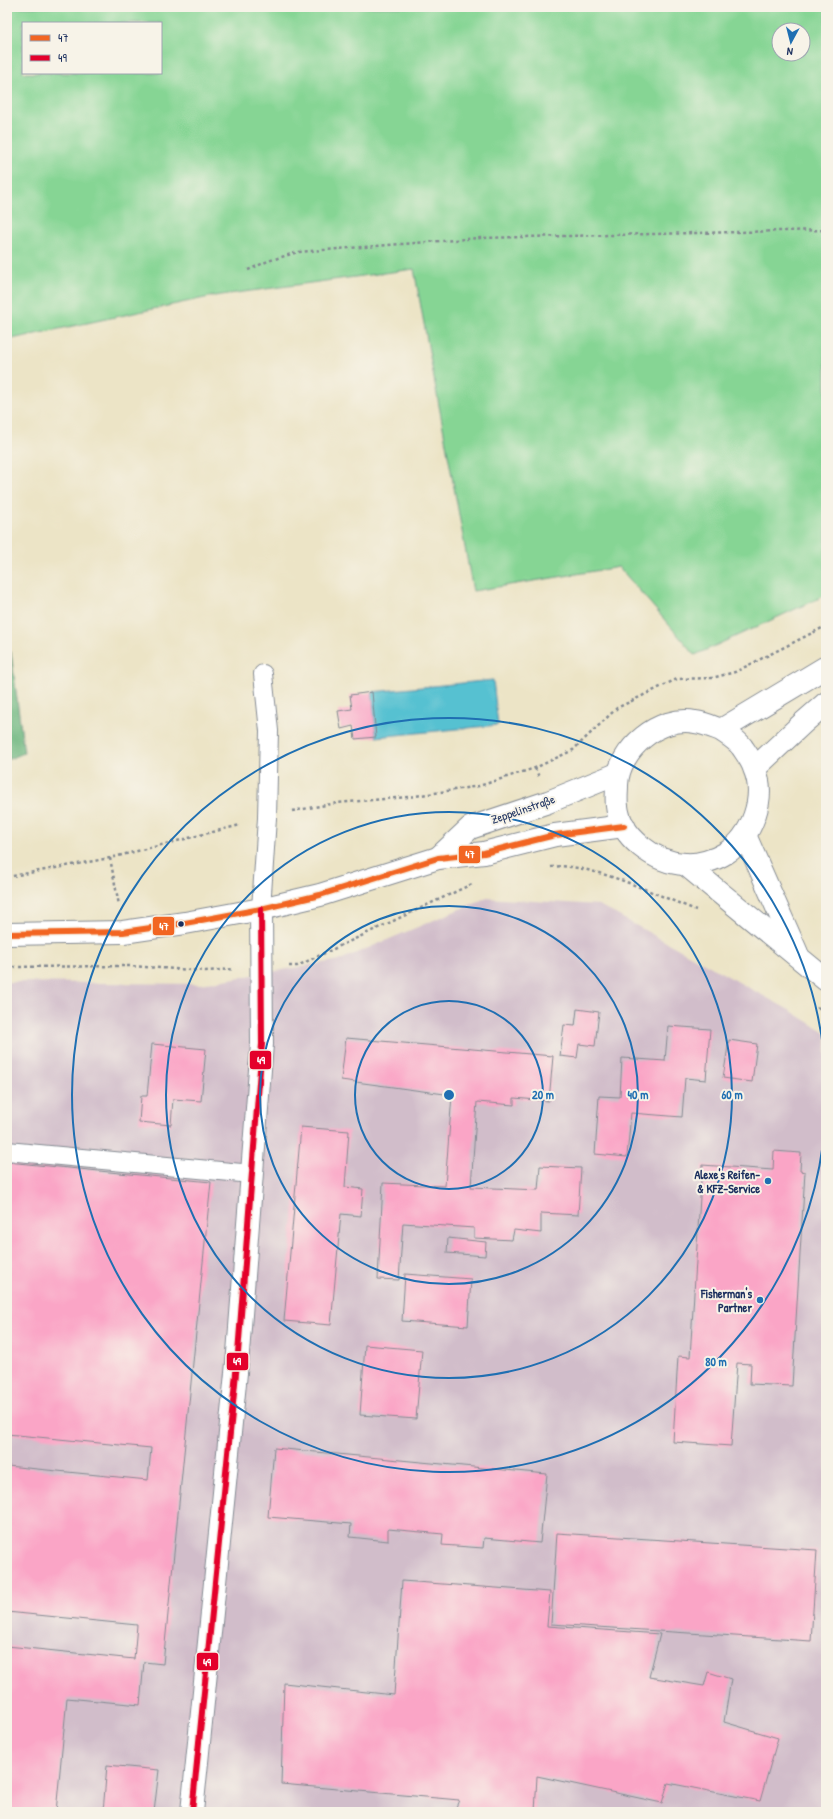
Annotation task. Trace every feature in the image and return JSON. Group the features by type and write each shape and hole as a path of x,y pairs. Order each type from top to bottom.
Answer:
{"main road":[{"path":"721,730 826,667"},
{"path":"755,768 826,703"},
{"path":"694,721 721,730 741,746 755,768 759,793 754,818 745,835 726,853 702,863 685,864 652,855 636,842 624,826 617,807 617,774 626,755 646,734 671,723 694,721"},
{"name":"Zeppelinstraße","path":"438,858 470,828 548,802 617,774"},
{"name":"Zeppelinstraße","path":"7,934 123,932 261,909 320,895 438,858 484,853 555,835 624,826"},
{"path":"745,835 799,958"},
{"path":"685,864 826,980"},
{"path":"192,1812 238,1361 262,1044 261,909"}],"lane":[{"path":"261,909 268,818 269,731 263,674"},
{"path":"7,1151 252,1174"}],"path":[{"path":"248,270 268,261 298,252 480,238 826,230"},
{"path":"479,786 535,768 573,750 617,708 678,679 712,678 735,672 826,626"},
{"path":"546,867 560,865 603,874 702,913"},
{"path":"7,967 130,966 206,971 297,966 477,881"},
{"path":"813,1005 826,1012"}],"shaded area":[{"path":"486,898 599,905 791,1011 826,1033 826,1812 7,1812 7,982 201,984 340,960"}],"green space":[{"path":"7,7 826,7 826,595 695,655 619,567 473,591 414,269 214,296 7,340"},
{"path":"7,650 11,652 24,753 7,760"}],"water":[{"path":"493,680 498,725 376,737 372,692"}],"building":[{"path":"372,692 376,737 355,739 353,726 341,729 338,711 352,709 350,695"},
{"path":"577,1009 599,1012 595,1046 579,1044 577,1058 560,1056 564,1025 575,1026"},
{"path":"668,1026 710,1029 706,1080 685,1078 682,1117 631,1113 627,1157 595,1154 599,1096 620,1097 622,1058 665,1061"},
{"path":"346,1038 553,1056 549,1101 514,1098 514,1105 477,1102 471,1187 538,1190 540,1166 581,1168 578,1215 541,1213 541,1233 514,1230 512,1240 474,1238 474,1228 403,1223 399,1280 378,1279 383,1183 445,1186 452,1095 341,1080"},
{"path":"729,1040 757,1044 752,1082 723,1078"},
{"path":"152,1044 206,1049 201,1101 173,1099 171,1125 139,1122 141,1096 147,1096"},
{"path":"301,1127 349,1131 345,1187 363,1189 361,1216 341,1214 331,1325 284,1321"},
{"path":"774,1151 801,1153 800,1171 805,1172 792,1386 750,1384 751,1364 737,1363 731,1446 673,1442 678,1356 690,1357 702,1165 773,1170"},
{"path":"7,1162 211,1182 163,1664 144,1662 140,1705 67,1698 56,1812 7,1812 7,1646 134,1659 137,1625 7,1612 7,1466 148,1480 151,1448 7,1434"},
{"path":"448,1238 486,1242 485,1256 447,1253"},
{"path":"405,1274 471,1279 468,1326 402,1321"},
{"path":"365,1345 422,1350 416,1419 360,1415"},
{"path":"274,1448 547,1474 540,1543 484,1538 483,1548 442,1545 443,1534 388,1529 388,1541 350,1537 351,1524 268,1517"},
{"path":"557,1533 817,1550 811,1641 551,1624"},
{"path":"402,1581 550,1592 547,1626 660,1634 649,1677 704,1686 708,1672 731,1679 724,1722 778,1738 760,1801 668,1783 662,1803 537,1776 535,1812 454,1812 459,1800 281,1784 284,1683 394,1695"},
{"path":"107,1765 159,1770 154,1812 103,1812"}],"transit line":[{"name":"47","path":"7,934 123,932 185,923 261,909 320,895 438,858 484,853 555,835 624,826"},
{"name":"49","path":"192,1812 238,1353 262,1044 261,909"}],"place":[{"name":"Alexe's Reifen- & KFZ-Service","path":"768,1181"},
{"name":"Fisherman's Partner","path":"760,1300"}]}
